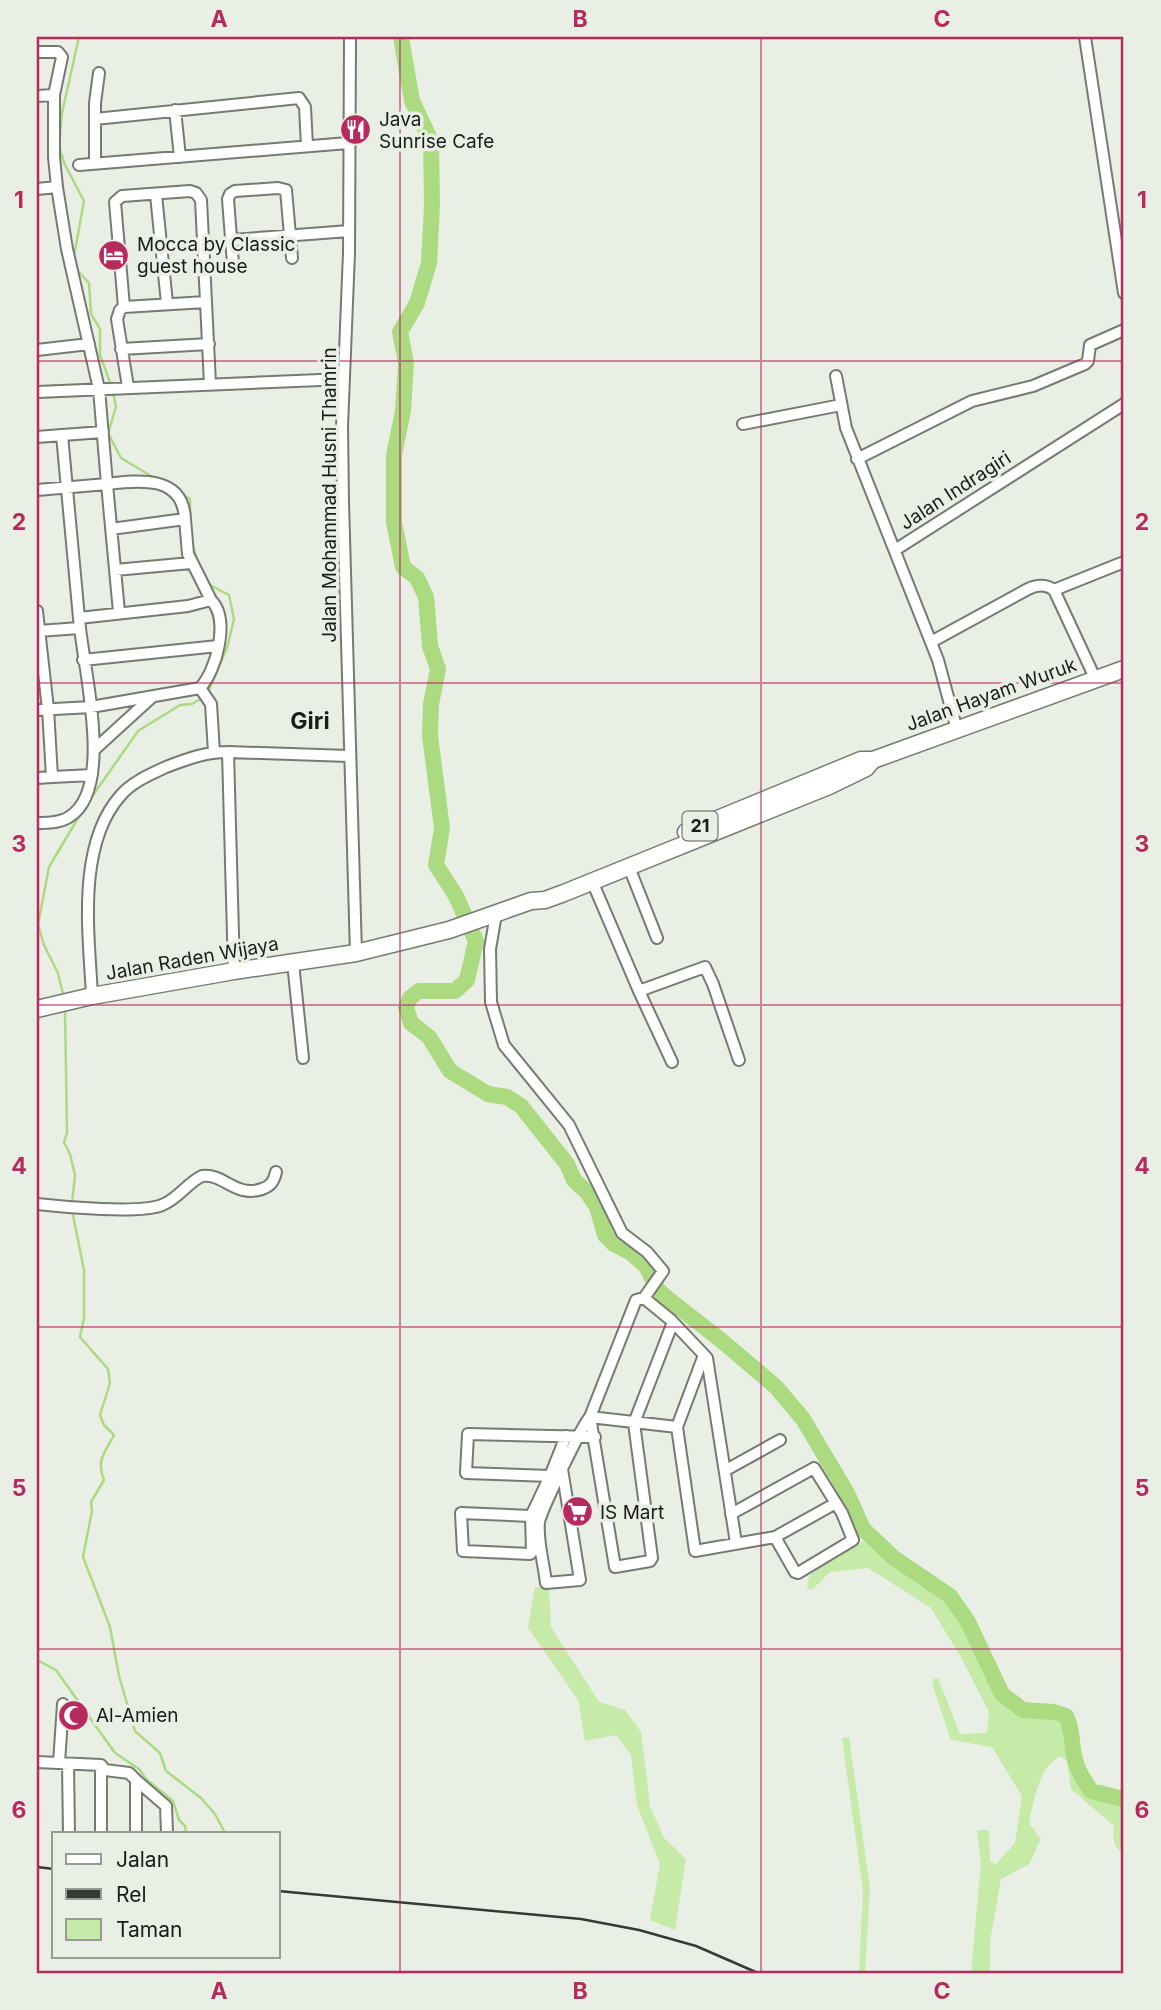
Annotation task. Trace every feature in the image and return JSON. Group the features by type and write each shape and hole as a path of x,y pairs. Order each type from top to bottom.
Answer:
{"highway":[{"name":"Jalan Hayam Wuruk","path":"531,901 541,892 844,766 861,760 873,760 1124,669"},
{"name":"Jalan Hayam Wuruk","path":"356,953 449,930 531,901 545,900 829,786 866,768 873,760"},
{"name":"Jalan Raden Wijaya","path":"37,1009 92,996 234,971 356,953"}],"street":[{"name":"Jalan Mohammad Husni Thamrin","path":"350,37 343,490 356,953"},
{"path":"1085,37 1124,293"},
{"path":"37,52 58,52 61,55 54,95 57,187 67,250 101,389 119,612"},
{"path":"95,162 99,73"},
{"path":"37,96 54,95"},
{"path":"95,119 299,98 305,107 307,146"},
{"path":"175,110 180,157"},
{"path":"79,165 348,143"},
{"path":"37,189 57,187"},
{"path":"233,264 228,200 230,194 235,191 278,188 286,190 292,258"},
{"path":"124,307 115,202 122,196 190,191 199,197 210,384"},
{"path":"156,195 167,303"},
{"path":"232,240 349,232"},
{"path":"126,387 117,319 120,310 124,307 167,303 206,302"},
{"path":"857,458 972,401 1033,386 1083,364 1088,361 1090,345 1124,330"},
{"path":"37,347 89,344"},
{"path":"121,349 209,344"},
{"path":"836,376 846,428 895,550"},
{"path":"37,392 344,379"},
{"name":"Jalan Indragiri","path":"957,730 938,660 895,550 1124,404"},
{"path":"743,424 841,405"},
{"path":"37,437 103,432"},
{"path":"37,823 58,821 71,816 81,804 92,775 94,749 65,488 62,435"},
{"path":"37,490 138,481 166,486 180,497 185,509 186,543 191,563 220,616 215,664 208,678 205,694 214,752"},
{"path":"111,529 185,519"},
{"path":"931,642 1036,586 1051,588 1124,562"},
{"path":"115,570 191,563"},
{"path":"1051,588 1095,678"},
{"path":"39,631 119,612 188,606 211,600"},
{"path":"37,611 42,710 52,778"},
{"path":"83,660 218,646"},
{"path":"42,710 91,707 152,697 205,694"},
{"path":"94,749 152,697"},
{"path":"92,996 89,927 91,866 113,805 131,786 155,772 214,752 349,756"},
{"path":"228,752 234,971"},
{"path":"37,778 92,775"},
{"path":"629,867 657,938"},
{"path":"592,881 672,1062"},
{"path":"491,916 491,1002 504,1045 569,1125 622,1233 647,1252 663,1271 647,1294 636,1300 590,1417 536,1516"},
{"path":"293,963 303,1058"},
{"path":"639,991 705,967 739,1060"},
{"path":"37,1204 120,1208 159,1206 205,1175 239,1190 254,1191 272,1183 276,1172"},
{"path":"647,1294 707,1358 736,1542"},
{"path":"590,1417 615,1567 650,1561 652,1558 634,1423 673,1322"},
{"path":"704,1355 677,1427 695,1551 775,1537 836,1503"},
{"path":"590,1417 677,1427"},
{"path":"550,1476 466,1473 468,1434 595,1437"},
{"path":"536,1516 461,1513 463,1552 531,1554 536,1516 566,1436"},
{"path":"726,1470 780,1440"},
{"path":"731,1514 814,1468 836,1503 853,1541 798,1573 775,1537"},
{"path":"536,1516 540,1526 545,1583 580,1580 562,1469"},
{"path":"63,1704 69,1832"},
{"path":"37,1762 101,1765 105,1770 129,1773 166,1806 167,1832"},
{"path":"101,1765 101,1832"},
{"path":"136,1780 136,1832"}],"green space":[{"path":"871,1537 894,1558 950,1596 967,1620 1002,1695 1023,1710 1054,1712 1066,1716 1077,1765 1091,1791 1124,1799 1124,1853 1115,1845 1114,1826 1071,1789 1067,1761 1060,1756 1047,1769 1038,1786 1029,1823 1041,1839 1029,1864 1001,1879 990,1941 990,1973 971,1973 981,1863 977,1830 989,1830 990,1861 996,1864 1015,1843 1022,1796 992,1747 951,1740 932,1683 934,1679 938,1678 960,1734 987,1733 989,1712 962,1659 931,1608 868,1568 830,1572 813,1589 807,1589 808,1579 813,1571"},
{"path":"535,1587 549,1587 551,1627 599,1702 625,1710 641,1732 650,1806 664,1838 686,1859 675,1930 650,1920 660,1864 637,1805 631,1755 616,1735 585,1741 578,1700 528,1628"},
{"path":"849,1737 870,1888 865,1973 859,1973 863,1891 842,1738"}],"waterway":[{"path":"74,256 84,201 65,165 59,147 62,113 79,37"},
{"path":"401,37 412,101 431,141 432,205 429,263 417,303 400,332 406,363 403,411 394,455 394,522 403,567 417,578 426,597 430,646 438,669 431,704 430,736 442,828 436,865 456,896 476,941 467,980 455,991 419,991 410,998 406,1007 411,1023 429,1037 450,1071 488,1094 507,1097 521,1106 567,1164 574,1180 587,1192 597,1207 605,1235 646,1266 658,1290 776,1387 803,1419 847,1493 863,1529 894,1558 950,1596 967,1620 1002,1694 1023,1710 1054,1712 1066,1716 1077,1765 1091,1791 1124,1799"},
{"path":"76,269 89,283 91,314 100,329 100,355 111,385"},
{"path":"113,392 116,407 108,433 121,458 156,479"},
{"path":"180,493 190,499 190,519"},
{"path":"192,543 197,560"},
{"path":"208,584 229,595 234,619 227,648 208,692"},
{"path":"63,994 58,973 44,945 38,925 49,867 84,808 138,731 180,705 192,704 204,697"},
{"path":"65,1009 67,1133 64,1142 75,1175 72,1204"},
{"path":"72,1210 84,1270 84,1318 80,1337 108,1369 110,1383 100,1415 104,1425 114,1435 101,1461 104,1480 91,1502 92,1511 83,1557 110,1627 119,1676 135,1731 160,1753 166,1771 201,1798 215,1814 224,1832"},
{"path":"37,1660 56,1670 115,1753 139,1769 146,1779 173,1801 186,1832"}],"railway":[{"path":"37,1867 52,1869"},
{"path":"280,1891 581,1919 639,1930 696,1946 758,1973"}],"place":[{"name":"Java Sunrise Cafe","path":"356,130"},
{"name":"Mocca by Classic guest house","path":"114,255"},
{"name":"IS Mart","path":"577,1512"},
{"name":"Al-Amien","path":"73,1715"}],"district":[{"name":"Giri","path":"310,721"}]}
